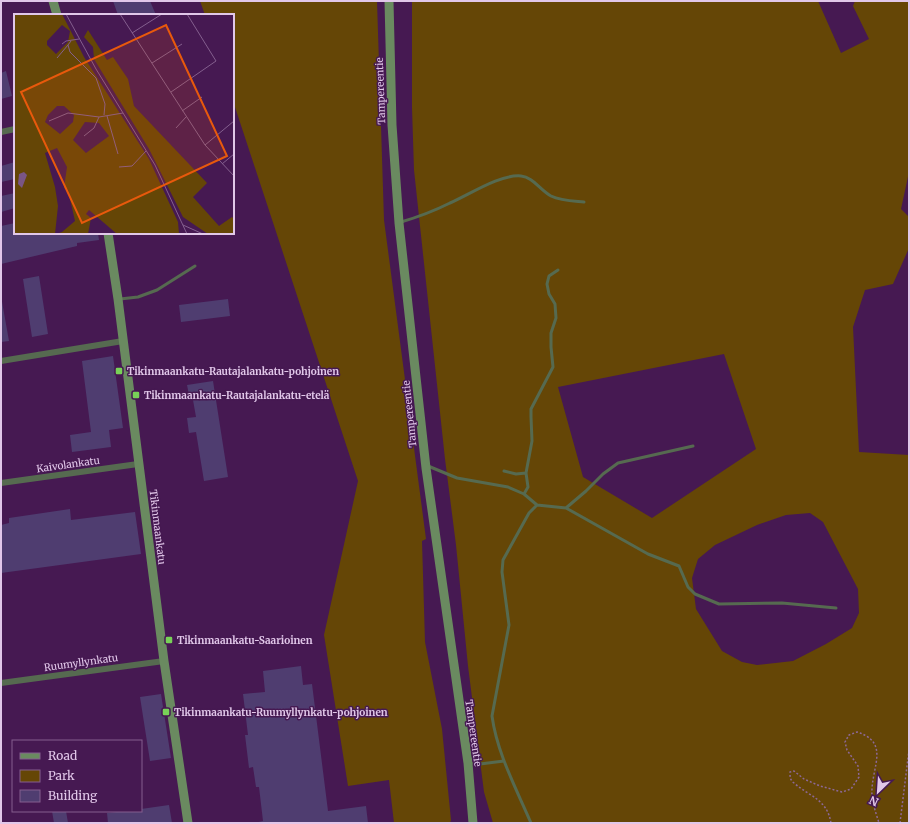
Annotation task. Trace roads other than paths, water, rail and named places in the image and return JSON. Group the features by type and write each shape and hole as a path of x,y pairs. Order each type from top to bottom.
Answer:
{"main road":[{"path":"53,1 57,14"},
{"name":"Tampereentie","path":"389,1 392,125 399,223 426,465 468,763 472,823"},
{"name":"Tikinmaankatu","path":"108,234 118,299 164,661 188,823"}],"street":[{"path":"1,132 14,129"},
{"path":"1,361 123,341"},
{"name":"Kaivolankatu","path":"1,483 138,464"},
{"name":"Ruumyllynkatu","path":"1,683 164,661"}],"lane":[{"path":"399,223 450,203 501,179 513,176 522,176 530,179 551,196 584,202"},
{"path":"118,299 138,297 157,290 195,266"},
{"path":"524,494 528,487 526,473 532,441 530,417 532,409 553,367 551,333 556,318 555,304 549,294 546,284 549,276 558,270"},
{"path":"566,508 603,474 618,463 693,446"},
{"path":"426,465 457,478 508,487 524,494 537,505 566,508 648,554 679,566 688,587 695,594 719,604 782,603 836,608"},
{"path":"504,471 516,474 526,473"},
{"path":"531,823 504,761 494,730 492,716 509,625 502,572 503,560 529,513 537,505"},
{"path":"468,763 480,764 504,761"}],"place":[{"name":"Tikinmaankatu-Rautajalankatu-pohjoinen","path":"119,371"},
{"name":"Tikinmaankatu-Rautajalankatu-etelä","path":"136,395"},
{"name":"Tikinmaankatu-Saarioinen","path":"169,640"},
{"name":"Tikinmaankatu-Ruumyllynkatu-pohjoinen","path":"166,712"}]}
